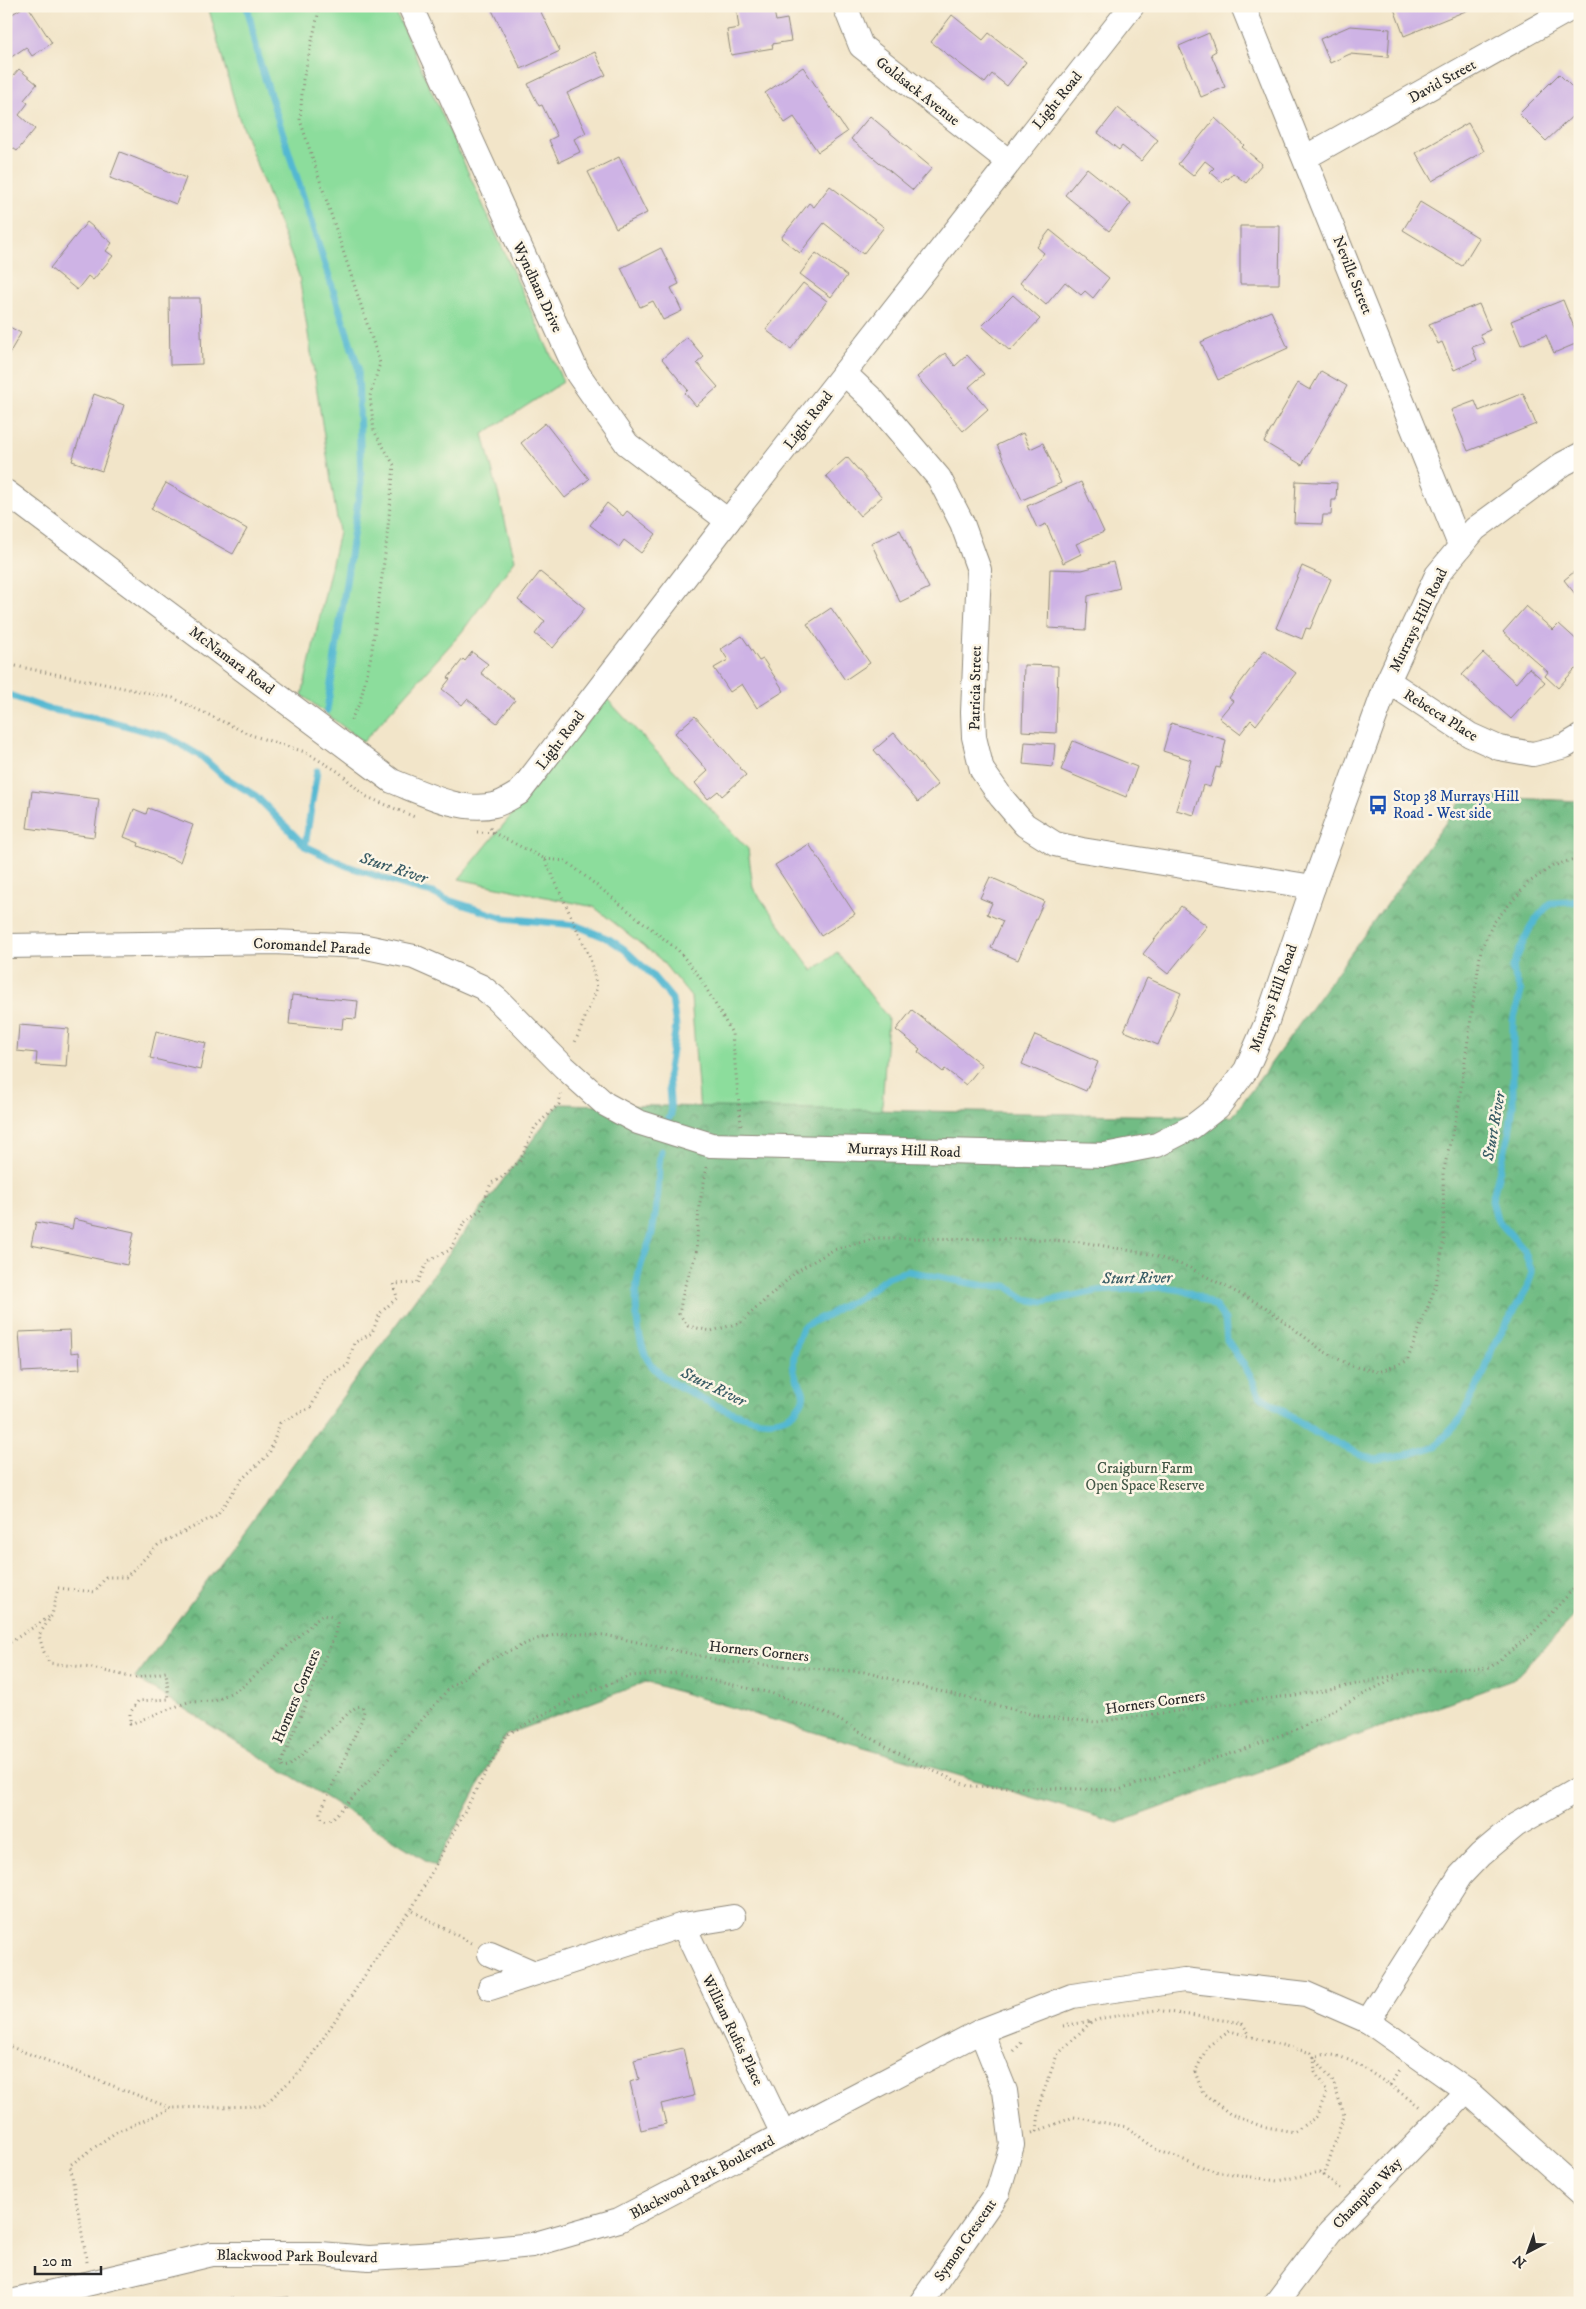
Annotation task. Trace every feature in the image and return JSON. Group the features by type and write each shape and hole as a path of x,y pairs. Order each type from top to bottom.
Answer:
{"street":[{"name":"Wyndham Drive","path":"410,6 578,374 627,444 728,521"},
{"name":"Goldsack Avenue","path":"845,6 862,46 1008,161"},
{"name":"Light Road","path":"469,807 495,805 519,793 1008,161 1132,6"},
{"name":"Neville Street","path":"1244,6 1460,545"},
{"name":"David Street","path":"1306,157 1570,9 1580,8"},
{"name":"Patricia Street","path":"844,374 872,399 939,478 962,523 979,570 973,712 974,737 982,770 1001,797 1026,825 1055,844 1082,850 1313,887"},
{"name":"Murrays Hill Road","path":"650,1126 705,1143 1105,1155 1157,1145 1192,1127 1218,1107 1246,1070 1266,1024 1313,887 1388,681 1437,575 1475,529 1563,464 1580,455"},
{"name":"McNamara Road","path":"6,492 207,640 392,781 431,797 469,807"},
{"name":"Rebecca Place","path":"1388,681 1470,735 1499,748 1533,754 1565,746 1580,736"},
{"name":"Coromandel Parade","path":"6,946 273,942 362,946 414,957 482,987 498,1000 564,1067 605,1104 638,1122 650,1126"},
{"path":"1368,2021 1460,1876 1480,1855 1516,1825 1580,1788"},
{"path":"490,1988 683,1925 733,1917"},
{"name":"William Rufus Place","path":"683,1925 783,2134"},
{"path":"490,1954 534,1973"},
{"name":"Blackwood Park Boulevard","path":"7,2303 39,2299 90,2283 212,2254 320,2254 369,2258 453,2253 532,2244 619,2220 981,2031 1072,1996 1184,1980 1306,1994 1368,2021 1467,2091 1580,2192"},
{"name":"Symon Crescent","path":"921,2303 998,2192 1012,2145 1005,2091 981,2031"},
{"name":"Champion Way","path":"1276,2303 1330,2232 1467,2091"}],"path":[{"path":"320,6 303,80 300,120 380,364 370,396 374,431 394,465 386,546 370,656 360,702 341,743"},
{"path":"6,664 173,698 251,734 305,752"},
{"path":"469,807 496,834 545,859 566,861 678,950 699,976 732,1033 743,1145"},
{"path":"705,1143 696,1254 684,1288 679,1314 688,1326 711,1331 740,1323 797,1271 833,1250 877,1238 1033,1239 1082,1242 1149,1254 1188,1267 1265,1307 1323,1351 1352,1366 1379,1372 1407,1361 1435,1288 1444,1239 1444,1173 1458,1109 1481,949 1494,922 1528,882 1553,866 1580,857"},
{"path":"545,859 590,958 597,988 564,1067"},
{"name":"Horners Corners","path":"564,1067 559,1104 535,1127 520,1162 500,1179 491,1183 481,1209 464,1223 450,1250 428,1261 417,1283 394,1284 397,1298 380,1313 372,1333 354,1343 348,1365 325,1378 311,1407 280,1423 269,1454 242,1479 217,1514 158,1545 126,1577 106,1577 95,1592 58,1588 52,1615 40,1635 42,1650 49,1663 92,1668 135,1678 166,1672 169,1699 138,1701 130,1713 130,1724 188,1702 215,1701 242,1687 322,1615 333,1617 337,1623 335,1634 281,1763 283,1768 288,1768 351,1711 356,1707 362,1706 364,1711 362,1719 320,1813 322,1819 327,1821 333,1818 372,1778 450,1687 485,1662 536,1639 565,1633 605,1635 728,1662 864,1672 1043,1717 1096,1722 1325,1691 1419,1670 1489,1668 1532,1634 1580,1582"},
{"path":"6,1645 52,1615"},
{"path":"90,2283 70,2165 116,2132 171,2108 263,2106 302,2070 398,1924 411,1910 506,1735 574,1698 629,1676 676,1673 771,1693 830,1715 920,1764 968,1786 1119,1790 1236,1752 1302,1726 1403,1673"},
{"path":"411,1910 490,1954"},
{"path":"1058,2026 1156,2010 1242,2023 1250,2036"},
{"path":"1037,2131 1040,2102 1057,2055 1095,2021"},
{"path":"1314,2057 1315,2072 1326,2092 1316,2117 1294,2132 1261,2126 1230,2114 1203,2094 1195,2072 1208,2046 1230,2031 1311,2053 1333,2082 1344,2115 1324,2176"},
{"path":"1012,2054 1024,2039"},
{"path":"6,2045 171,2108"},
{"path":"1314,2057 1322,2054 1340,2056 1390,2085 1438,2120"},
{"path":"1390,2085 1402,2067"},
{"path":"1008,2157 1030,2134 1074,2117 1127,2127 1157,2150 1214,2171 1277,2181 1320,2172 1357,2204"}],"green space":[{"path":"208,6 393,6 563,382 483,434 515,560 461,633 363,742 302,695 339,532 299,276 239,118"},
{"path":"607,699 748,849 753,888 813,971 837,952 888,1018 881,1123 700,1112 691,997 660,959 594,907 459,879"},
{"name":"Craigburn Farm Open Space Reserve","path":"1465,796 1580,801 1580,1610 1515,1678 1118,1823 646,1682 506,1735 435,1866 135,1678 559,1104 1232,1117"}],"building":[{"path":"28,6 52,43 32,56 26,47 10,58 6,51 6,18"},
{"path":"490,6 538,6 560,51 521,69"},
{"path":"723,6 773,6 776,21 787,19 791,41 772,44 773,48 731,55 727,30 739,28 736,7 724,9"},
{"path":"906,6 928,6 928,10 906,10"},
{"path":"1393,6 1467,6 1468,10 1404,36"},
{"path":"952,15 983,40 989,33 1026,62 1007,86 992,74 985,83 931,42"},
{"path":"1350,26 1390,29 1388,57 1350,54 1330,63 1320,39"},
{"path":"1209,33 1216,51 1211,54 1225,87 1201,97 1179,46"},
{"path":"595,52 606,75 567,93 586,133 574,139 580,152 559,162 549,140 557,136 542,105 539,106 528,84"},
{"path":"803,67 847,132 818,152 794,117 785,123 765,93"},
{"path":"19,69 37,84 24,100 28,103 19,115 35,129 17,151 6,143 6,84"},
{"path":"1559,74 1580,95 1580,109 1546,141 1519,114"},
{"path":"1118,108 1158,140 1141,161 1122,146 1119,150 1098,133"},
{"path":"870,116 932,168 913,190 851,139"},
{"path":"1215,118 1244,145 1242,147 1262,164 1246,183 1233,173 1222,182 1210,172 1214,168 1205,161 1193,176 1178,164"},
{"path":"1468,123 1484,151 1432,181 1416,153"},
{"path":"120,152 186,178 176,204 110,178"},
{"path":"619,157 647,213 616,228 588,172"},
{"path":"1087,168 1131,203 1109,231 1065,195"},
{"path":"830,186 884,227 863,254 824,223 800,253 781,238 809,203 814,207"},
{"path":"1420,202 1479,238 1462,266 1403,230"},
{"path":"87,222 112,243 106,251 113,256 93,280 88,276 77,290 50,268"},
{"path":"1240,226 1280,226 1279,284 1240,284"},
{"path":"1050,230 1109,278 1093,298 1085,291 1081,295 1065,282 1046,305 1020,283 1044,253 1037,247"},
{"path":"661,248 679,284 671,288 682,311 663,320 653,301 640,307 621,268"},
{"path":"816,253 847,276 831,297 800,274"},
{"path":"803,283 827,301 791,349 766,330"},
{"path":"1013,295 1040,319 1010,351 982,326"},
{"path":"169,298 200,298 202,364 170,365"},
{"path":"1563,300 1580,342 1554,353 1546,335 1521,345 1511,321"},
{"path":"1479,304 1490,330 1480,334 1484,343 1472,347 1477,360 1454,370 1442,342 1438,344 1429,324"},
{"path":"1271,311 1288,348 1218,380 1201,342"},
{"path":"6,325 21,333 6,359"},
{"path":"687,337 704,357 697,363 718,387 696,406 685,393 688,390 662,359"},
{"path":"945,353 955,366 967,355 984,374 969,387 988,409 963,431 917,377"},
{"path":"1321,371 1347,386 1302,465 1264,442 1298,383 1310,390"},
{"path":"1523,393 1536,424 1468,451 1451,410 1475,401 1479,411"},
{"path":"94,394 124,405 102,471 72,461"},
{"path":"545,423 589,479 565,498 521,443"},
{"path":"1023,433 1030,449 1043,443 1061,483 1022,500 997,445"},
{"path":"847,457 882,497 860,516 826,476"},
{"path":"1296,481 1337,483 1336,500 1332,500 1331,515 1323,515 1322,524 1294,523"},
{"path":"1081,482 1104,532 1076,544 1081,554 1063,563 1046,524 1037,528 1027,506"},
{"path":"166,483 247,529 233,554 151,509"},
{"path":"607,503 623,516 627,511 656,534 641,553 624,540 619,547 590,525"},
{"path":"900,530 929,588 900,602 871,543"},
{"path":"1113,562 1120,588 1088,596 1086,630 1048,628 1050,569 1082,570"},
{"path":"1302,566 1331,579 1310,629 1306,628 1302,639 1276,628"},
{"path":"1580,567 1580,600 1564,580"},
{"path":"540,572 585,608 553,648 535,634 545,621 518,600"},
{"path":"1526,606 1553,630 1559,624 1580,643 1580,671 1575,669 1558,688 1545,676 1548,672 1503,632"},
{"path":"831,608 870,663 845,680 807,624"},
{"path":"742,636 759,661 763,659 784,691 757,708 742,684 730,692 714,668 728,660 721,649"},
{"path":"1265,650 1296,673 1256,725 1251,720 1240,734 1219,718 1233,701 1229,698"},
{"path":"472,652 488,664 481,673 515,700 497,723 467,699 462,705 442,689 463,659 465,661"},
{"path":"1483,653 1516,683 1529,668 1545,682 1511,719 1462,675"},
{"path":"1024,665 1058,666 1056,733 1022,731"},
{"path":"695,716 746,775 722,796 718,791 708,799 695,783 708,771 675,733"},
{"path":"1171,723 1226,740 1220,768 1216,767 1210,787 1203,785 1194,815 1176,810 1191,760 1163,751"},
{"path":"894,733 938,785 918,802 874,750"},
{"path":"1073,741 1137,767 1126,797 1061,770"},
{"path":"1025,742 1055,744 1053,767 1023,764"},
{"path":"32,791 99,799 94,837 27,828"},
{"path":"148,808 193,825 180,862 138,846 139,843 124,837 134,809 146,814"},
{"path":"809,844 855,914 821,936 775,865"},
{"path":"990,877 1044,901 1018,960 991,948 1003,921 987,914 992,903 980,898"},
{"path":"1181,906 1207,926 1168,974 1143,954"},
{"path":"1147,978 1181,993 1158,1045 1124,1031"},
{"path":"292,995 358,1001 356,1019 343,1018 342,1029 289,1024"},
{"path":"912,1010 982,1065 966,1085 945,1069 943,1072 918,1052 920,1049 896,1030"},
{"path":"19,1025 69,1029 66,1067 36,1065 37,1053 17,1051"},
{"path":"156,1031 206,1043 200,1070 150,1058"},
{"path":"1035,1035 1098,1062 1086,1091 1022,1064"},
{"path":"74,1219 134,1232 127,1265 31,1245 36,1222 72,1229"},
{"path":"70,1330 71,1353 79,1352 80,1369 22,1372 19,1332"},
{"path":"683,2048 694,2096 661,2104 666,2124 641,2130 630,2082 639,2079 634,2060"},
{"path":"289,2297 290,2303 249,2303 249,2300"},
{"path":"233,2298 234,2303 195,2303 195,2301"}],"waterway":[{"path":"247,6 260,63 358,367 361,482 327,710"},
{"name":"Sturt River","path":"6,694 48,709 102,719 168,737 202,757 223,776 256,796 305,846 347,866 504,918 575,925 609,939 624,949 651,974 672,999 676,1026 668,1075 671,1114 669,1118"},
{"path":"305,846 317,771"},
{"name":"Sturt River","path":"661,1151 653,1228 637,1281 637,1319 640,1337 646,1357 658,1373 673,1383 720,1407 750,1418 765,1420 779,1419 791,1414 801,1403 804,1396 795,1375 793,1363 803,1327 828,1316 838,1308 858,1299 888,1277 907,1271 985,1286 1007,1286 1025,1299 1043,1302 1097,1291 1163,1287 1182,1290 1216,1307 1225,1320 1227,1340 1250,1375 1259,1395 1314,1432 1363,1456 1376,1459 1410,1454 1436,1446 1459,1421 1484,1373 1492,1349 1527,1288 1532,1272 1524,1250 1497,1219 1492,1200 1509,1134 1513,1106 1513,1021 1521,992 1512,969 1527,933 1543,911 1551,903 1580,900"}],"place":[{"name":"Stop 38 Murrays Hill Road - West side","path":"1378,805"}]}
